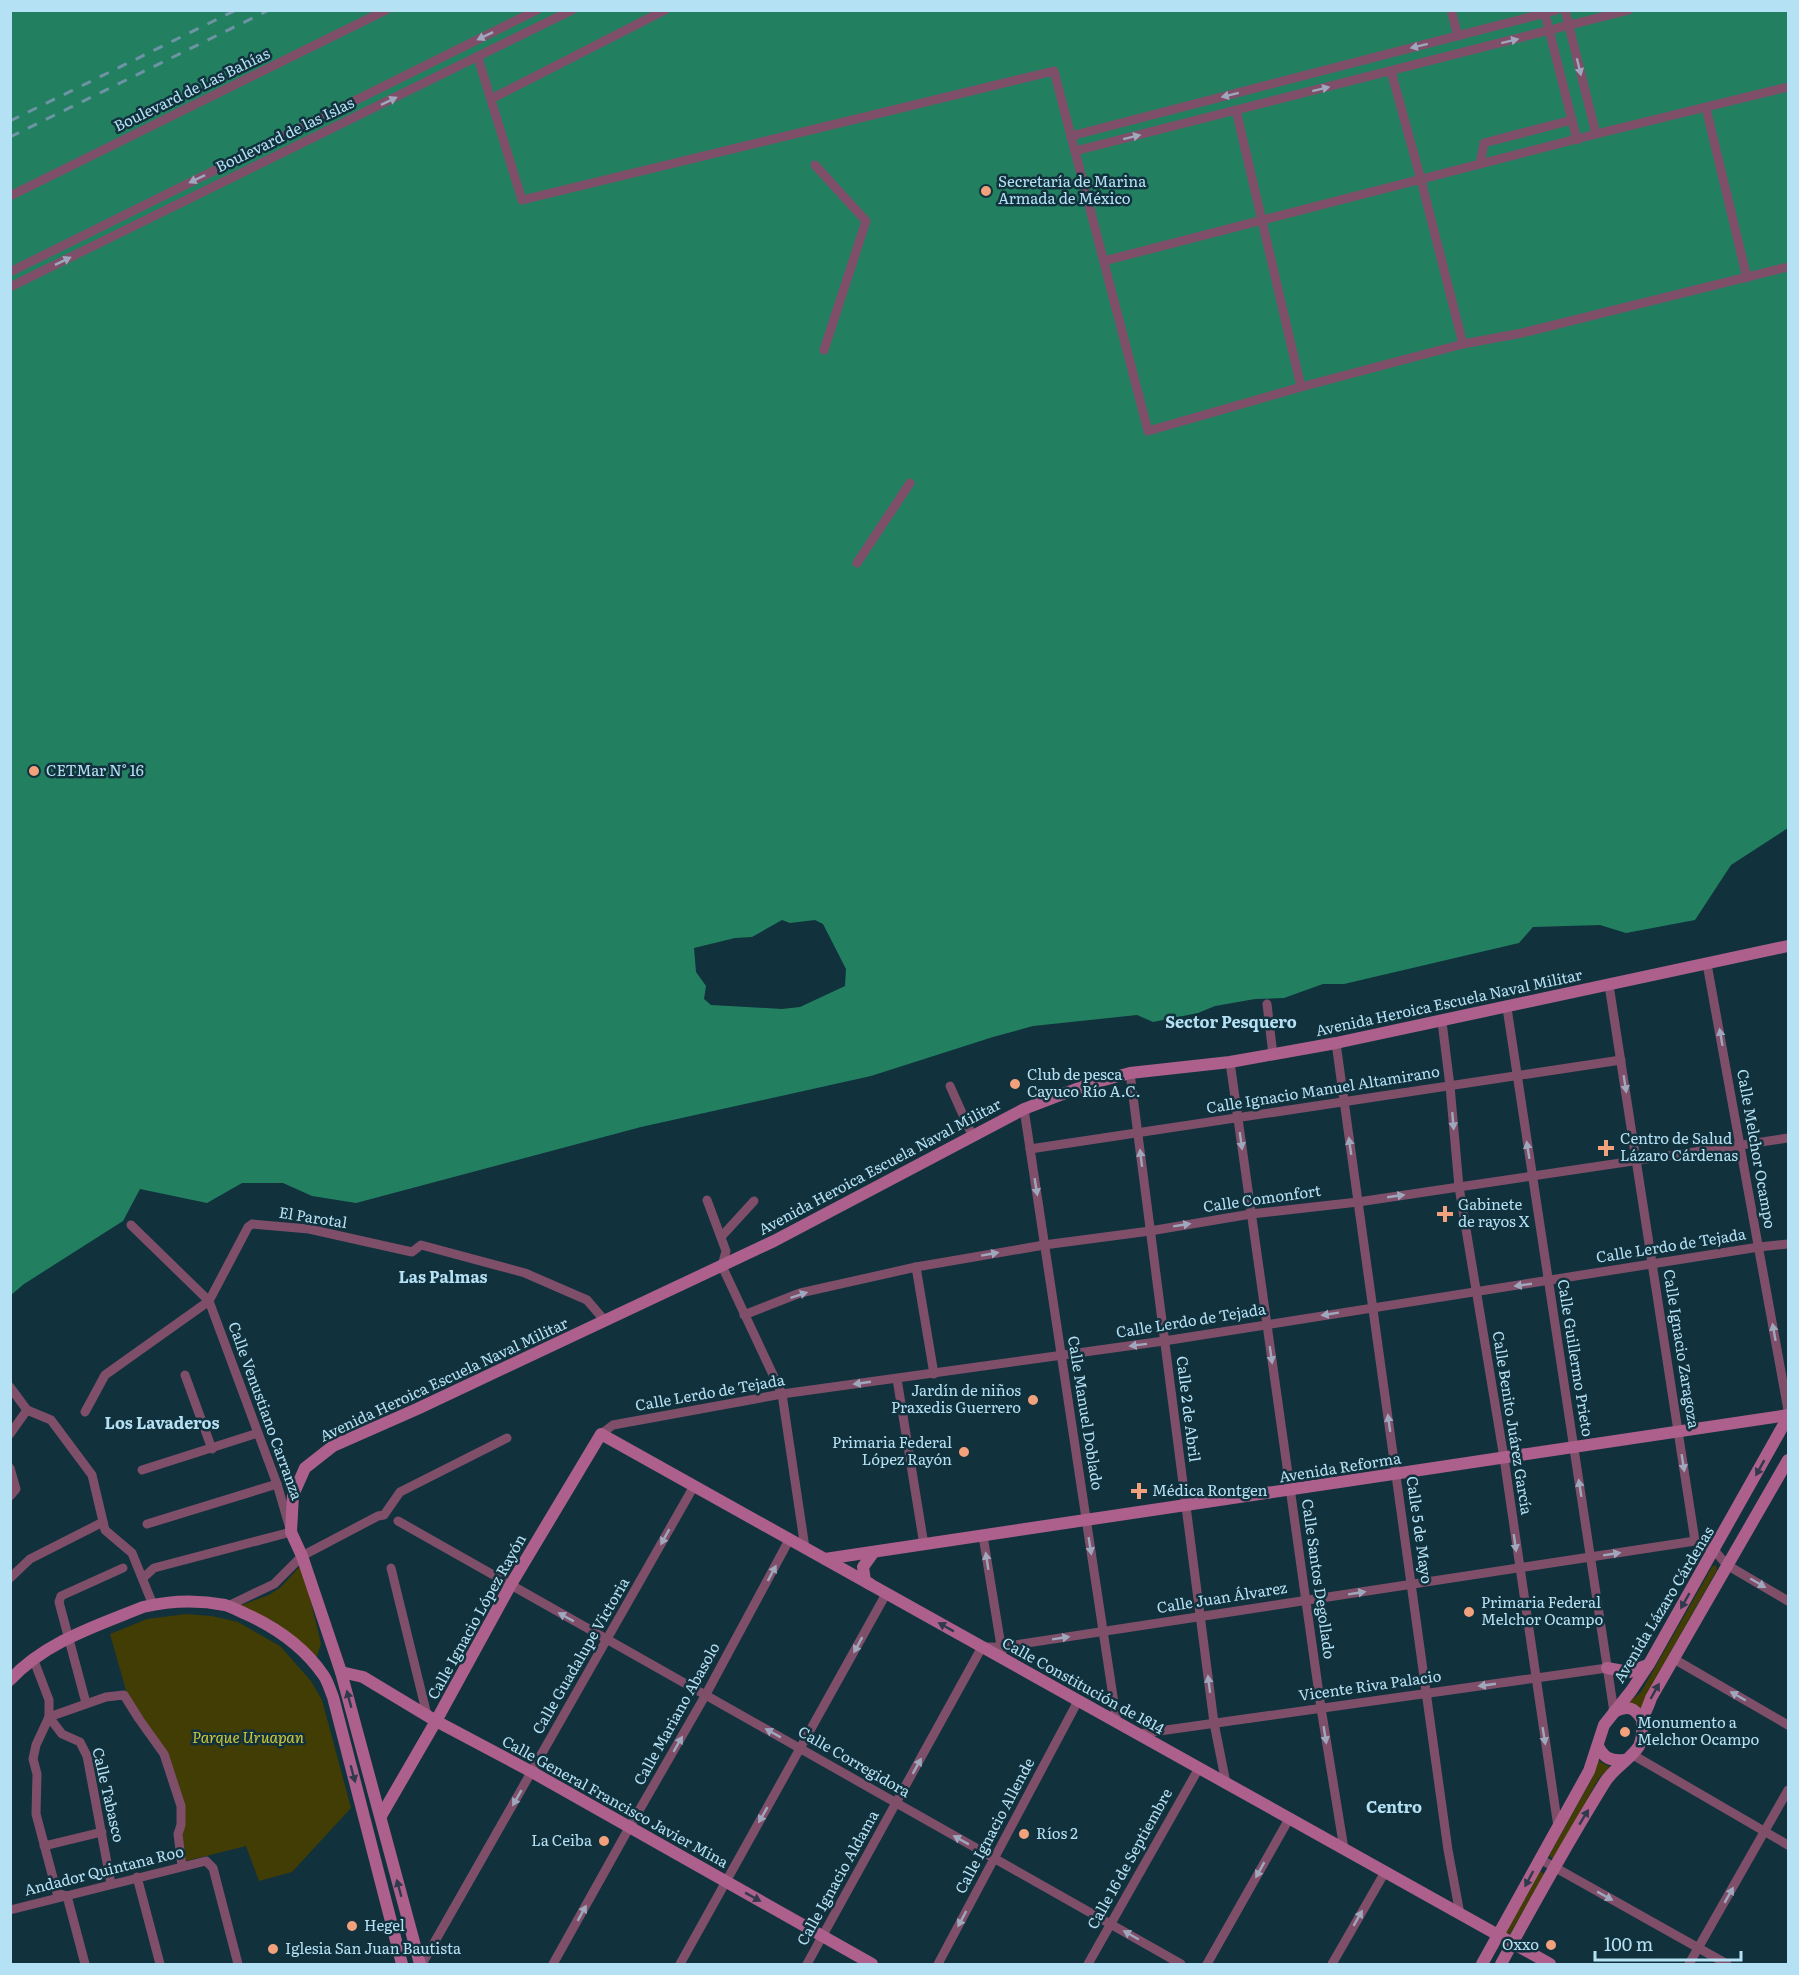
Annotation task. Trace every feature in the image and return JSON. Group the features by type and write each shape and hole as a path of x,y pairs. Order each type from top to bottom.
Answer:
{"street":[{"name":"Boulevard de Las Bahías","path":"10,196 386,10"},
{"name":"Boulevard de las Islas","path":"10,272 537,10"},
{"name":"Boulevard de las Islas","path":"10,287 572,10"},
{"path":"491,99 665,10"},
{"path":"1451,10 1458,36"},
{"path":"1071,136 1557,10"},
{"path":"1565,10 1596,135"},
{"path":"1075,151 1629,10"},
{"path":"1544,12 1577,140"},
{"path":"477,58 522,200 1054,71 1148,431 1300,387 1463,344 1522,333 1788,267"},
{"path":"1391,71 1463,344"},
{"path":"1104,261 1788,87"},
{"path":"1706,108 1747,278"},
{"path":"1236,110 1300,387"},
{"path":"1480,164 1484,143 1572,120"},
{"path":"814,165 866,221 824,350"},
{"path":"857,563 910,483"},
{"name":"Avenida Heroica Escuela Naval Militar","path":"421,1965 341,1672 302,1556 291,1532 292,1495 305,1468 333,1446 722,1266 774,1241 1024,1109 1089,1084 1130,1073 1230,1062 1336,1043 1788,946"},
{"name":"Calle Melchor Ocampo","path":"1707,964 1788,1410"},
{"name":"Calle Ignacio Zaragoza","path":"1609,985 1695,1541"},
{"path":"1268,1004 1273,1055"},
{"name":"Calle Guillermo Prieto","path":"1507,1008 1614,1712"},
{"name":"Calle Benito Juárez García","path":"1442,1022 1458,1187 1504,1458 1558,1827"},
{"name":"Calle 5 de Mayo","path":"1336,1043 1448,1850 1460,1914"},
{"name":"Calle Ignacio Manuel Altamirano","path":"1030,1149 1621,1060"},
{"name":"Calle Santos Degollado","path":"1230,1062 1305,1601 1344,1849"},
{"name":"Calle 2 de Abril","path":"1130,1073 1214,1723 1226,1783"},
{"path":"950,1086 972,1135"},
{"name":"Calle Manuel Doblado","path":"1024,1109 1117,1723"},
{"name":"Calle Comonfort","path":"744,1315 800,1293 916,1267 1044,1245 1150,1231 1251,1214 1358,1202 1788,1138"},
{"path":"707,1200 726,1251 722,1266 782,1394 805,1548"},
{"path":"721,1237 754,1201"},
{"name":"El Parotal","path":"84,1412 105,1375 209,1301 248,1227 252,1224 309,1229 412,1252 421,1245 489,1262 525,1273 587,1300 605,1321"},
{"path":"131,1225 209,1301"},
{"name":"Calle Lerdo de Tejada","path":"601,1434 613,1425 782,1394 1164,1341 1788,1244"},
{"path":"916,1267 934,1374"},
{"name":"Calle Venustiano Carranza","path":"209,1301 277,1484 291,1532"},
{"path":"185,1375 212,1449"},
{"path":"897,1379 924,1545"},
{"path":"10,1387 27,1410 51,1420 92,1475 105,1530 132,1553 153,1605"},
{"path":"10,1434 27,1410"},
{"name":"Avenida Reforma","path":"825,1559 1788,1416"},
{"name":"Avenida Lázaro Cárdenas","path":"1482,1965 1589,1771 1604,1725 1649,1664 1788,1416"},
{"path":"142,1470 258,1434"},
{"name":"Calle Constitución de 1814","path":"601,1434 982,1647 1003,1654 1078,1701 1550,1965"},
{"name":"Calle Ignacio López Rayón","path":"381,1816 432,1718 601,1434"},
{"path":"228,1606 274,1584 302,1556 384,1515 400,1491 507,1438"},
{"path":"1501,1965 1554,1867 1607,1779 1628,1758 1642,1737 1643,1720 1651,1698 1788,1460"},
{"path":"10,1468 16,1489 10,1497"},
{"path":"147,1524 277,1484"},
{"name":"Calle Guadalupe Victoria","path":"421,1965 694,1486"},
{"name":"Calle Corregidora","path":"398,1521 1181,1965"},
{"path":"10,1578 30,1559 104,1522"},
{"path":"143,1578 154,1568 291,1532"},
{"path":"983,1536 1003,1654"},
{"name":"Calle Mariano Abasolo","path":"553,1965 705,1696 789,1540"},
{"path":"1695,1541 1714,1550 1726,1565 1788,1601"},
{"name":"Calle Juan Álvarez","path":"1003,1654 1104,1632 1695,1541"},
{"path":"873,1553 863,1568 863,1574 865,1581 873,1586"},
{"path":"86,1703 59,1602 61,1596 123,1568"},
{"path":"391,1568 432,1718"},
{"path":"680,1965 886,1594"},
{"path":"10,1680 33,1658 70,1638 143,1607 153,1605 182,1602 228,1606 264,1622 287,1637 325,1677 336,1708 402,1965"},
{"name":"Calle Ignacio Aldama","path":"807,1965 982,1647"},
{"path":"33,1658 49,1700 49,1717 36,1745 33,1759 37,1774 36,1814 57,1893 67,1896 85,1965"},
{"path":"1674,1659 1788,1725"},
{"path":"1607,1668 1629,1672 1649,1664"},
{"name":"Vicente Riva Palacio","path":"1138,1734 1607,1668"},
{"path":"325,1677 341,1672"},
{"name":"Calle General Francisco Javier Mina","path":"341,1672 363,1677 872,1965"},
{"path":"49,1717 106,1696 124,1695 164,1754 181,1806 181,1825 178,1834 182,1866"},
{"name":"Calle Ignacio Allende","path":"938,1965 1078,1701"},
{"path":"1614,1712 1630,1708 1637,1712 1643,1720"},
{"name":"Calle Tabasco","path":"49,1717 62,1734 80,1742 87,1756 111,1884"},
{"path":"1598,1746 1601,1753 1610,1760 1628,1758 1788,1845"},
{"name":"Calle 16 de Septiembre","path":"1088,1965 1198,1768"},
{"path":"1689,1965 1788,1790"},
{"path":"1207,1965 1289,1818"},
{"path":"44,1846 102,1832"},
{"path":"1540,1859 1727,1965"},
{"name":"Andador Quintana Roo","path":"10,1910 206,1861 213,1868 238,1965"},
{"path":"1332,1965 1385,1872"},
{"path":"137,1877 160,1965"}],"green space":[{"path":"302,1564 321,1644 316,1659 282,1627 239,1606 269,1595 281,1587"},
{"path":"1716,1565 1717,1570 1646,1695 1643,1710 1629,1702 1641,1692 1712,1567"},
{"name":"Parque Uruapan","path":"186,1614 212,1616 238,1622 280,1646 311,1681 322,1700 351,1808 292,1872 259,1881 246,1846 186,1861 169,1755 127,1694 110,1634 147,1619"},
{"path":"1597,1760 1610,1767 1599,1778 1554,1859 1549,1856 1594,1775"},
{"path":"1540,1871 1544,1874 1510,1934 1506,1933"}],"shaded area":[{"path":"11,11 1788,11 1788,828 1731,865 1695,920 1626,933 1600,925 1533,927 1519,943 1344,984 1323,984 1284,998 1255,999 1215,1006 1198,1013 1153,1022 1137,1015 1033,1026 871,1076 641,1127 356,1203 312,1196 283,1183 242,1183 207,1203 140,1189 123,1221 24,1284 11,1295","holes":["782,920 790,923 815,920 823,924 846,969 845,986 800,1007 782,1009 711,1005 704,999 706,986 696,972 694,948 735,938 752,937"]}],"railway":[{"path":"10,121 236,10"},
{"path":"10,137 269,10"}],"place":[{"name":"Secretaría de Marina Armada de México","path":"986,191"},
{"name":"CETMar N° 16","path":"34,771"},
{"name":"Club de pesca Cayuco Río A.C.","path":"1015,1084"},
{"name":"Centro de Salud Lázaro Cárdenas","path":"1606,1148"},
{"name":"Gabinete de rayos X","path":"1445,1214"},
{"name":"Jardín de niños Praxedis Guerrero","path":"1033,1400"},
{"name":"Primaria Federal López Rayón","path":"964,1452"},
{"name":"Médica Rontgen","path":"1139,1491"},
{"name":"Primaria Federal Melchor Ocampo","path":"1469,1612"},
{"name":"Monumento a Melchor Ocampo","path":"1625,1732"},
{"name":"Ríos 2","path":"1024,1834"},
{"name":"La Ceiba","path":"604,1841"},
{"name":"Hegel","path":"352,1926"},
{"name":"Oxxo","path":"1551,1945"},
{"name":"Iglesia San Juan Bautista","path":"273,1949"}],"district":[{"name":"Sector Pesquero","path":"1231,1022"},
{"name":"Las Palmas","path":"443,1277"},
{"name":"Los Lavaderos","path":"162,1423"},
{"name":"Centro","path":"1394,1807"}]}
